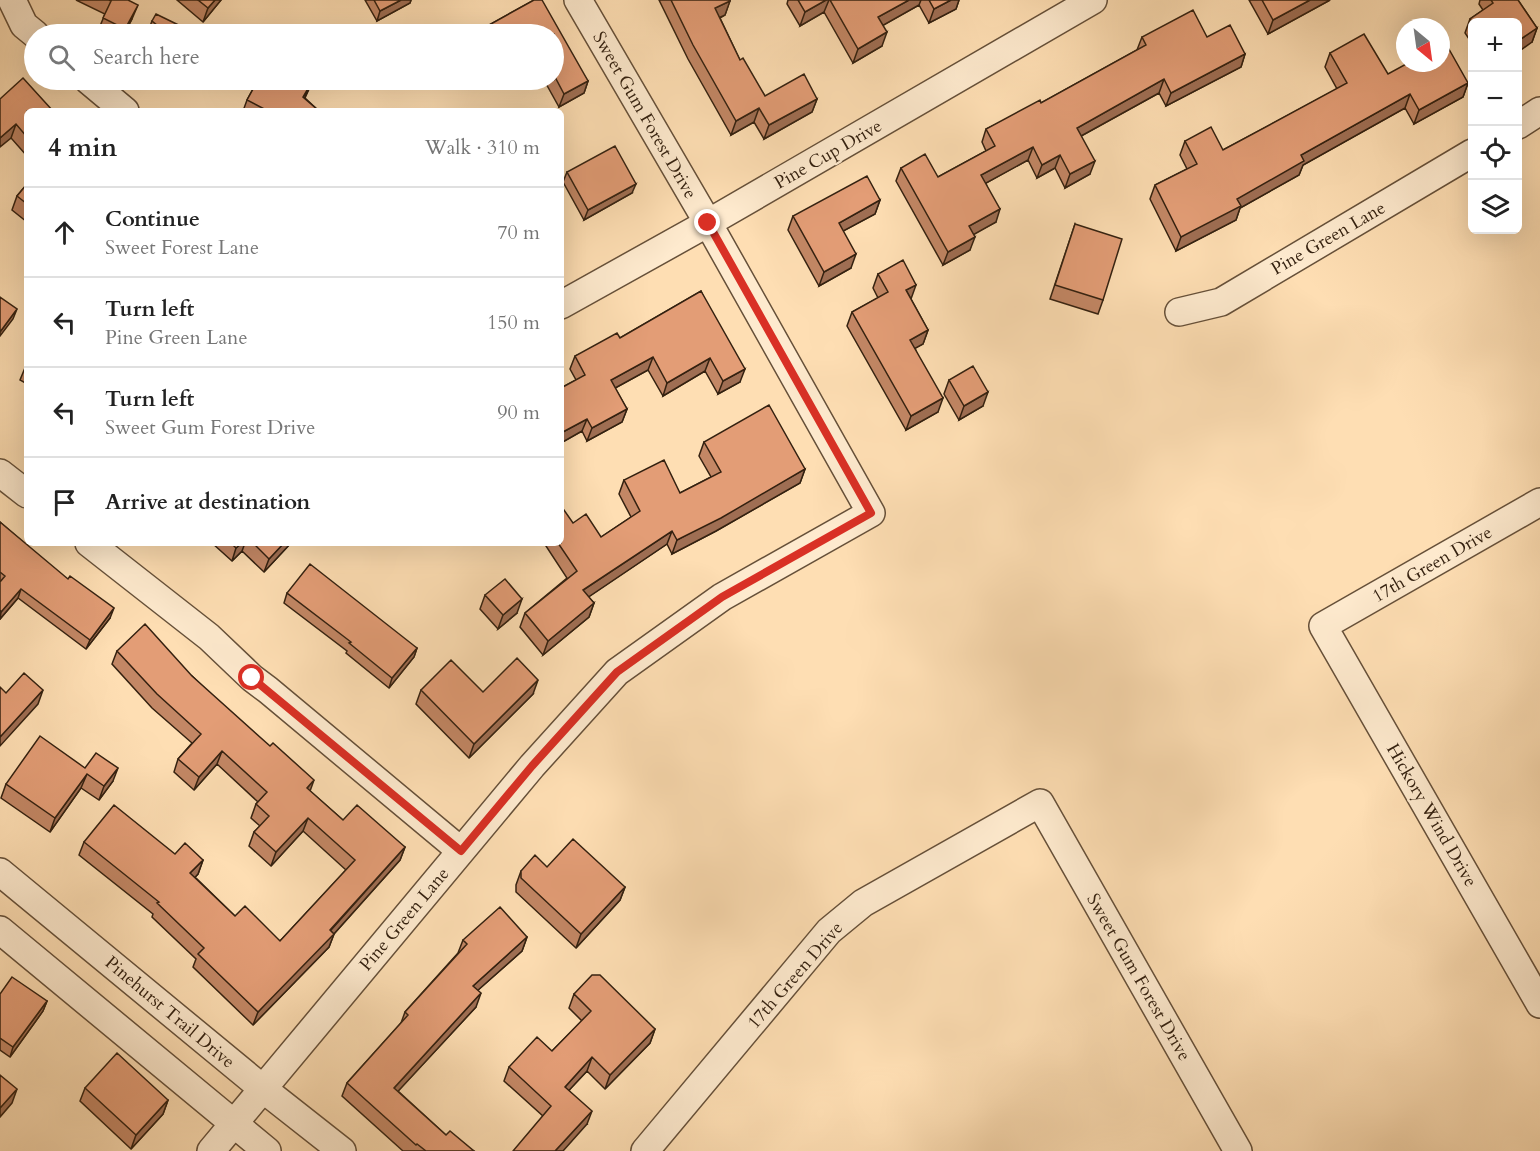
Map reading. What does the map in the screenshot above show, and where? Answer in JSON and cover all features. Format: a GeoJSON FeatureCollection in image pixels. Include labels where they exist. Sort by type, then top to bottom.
{"type":"FeatureCollection","features":[{"type":"Feature","properties":{"kind":"street"},"geometry":{"type":"LineString","coordinates":[[12,0],[24,25]]}},
{"type":"Feature","properties":{"kind":"street","name":"Sweet Gum Forest Drive"},"geometry":{"type":"LineString","coordinates":[[578,0],[708,223],[871,513]]}},
{"type":"Feature","properties":{"kind":"street","name":"Pine Cup Drive"},"geometry":{"type":"LineString","coordinates":[[564,303],[708,223],[1093,0]]}},
{"type":"Feature","properties":{"kind":"street"},"geometry":{"type":"LineString","coordinates":[[100,90],[122,108]]}},
{"type":"Feature","properties":{"kind":"street"},"geometry":{"type":"LineString","coordinates":[[1522,122],[1540,111]]}},
{"type":"Feature","properties":{"kind":"street","name":"Pine Green Lane"},"geometry":{"type":"LineString","coordinates":[[1179,312],[1221,302],[1468,156]]}},
{"type":"Feature","properties":{"kind":"street"},"geometry":{"type":"LineString","coordinates":[[0,473],[24,492]]}},
{"type":"Feature","properties":{"kind":"street","name":"17th Green Drive"},"geometry":{"type":"LineString","coordinates":[[1323,626],[1540,502]]}},
{"type":"Feature","properties":{"kind":"street","name":"Pine Green Lane"},"geometry":{"type":"LineString","coordinates":[[211,1151],[532,766],[617,672],[722,597],[871,513]]}},
{"type":"Feature","properties":{"kind":"street"},"geometry":{"type":"LineString","coordinates":[[93,546],[209,637],[252,678],[461,851]]}},
{"type":"Feature","properties":{"kind":"street","name":"Hickory Wind Drive"},"geometry":{"type":"LineString","coordinates":[[1323,626],[1540,1004]]}},
{"type":"Feature","properties":{"kind":"street","name":"Sweet Gum Forest Drive"},"geometry":{"type":"LineString","coordinates":[[1040,803],[1238,1151]]}},
{"type":"Feature","properties":{"kind":"street","name":"17th Green Drive"},"geometry":{"type":"LineString","coordinates":[[645,1151],[829,931],[863,903],[1040,803]]}},
{"type":"Feature","properties":{"kind":"street","name":"Pinehurst Trail Drive"},"geometry":{"type":"LineString","coordinates":[[2,877],[342,1151]]}},
{"type":"Feature","properties":{"kind":"street"},"geometry":{"type":"LineString","coordinates":[[0,930],[267,1151]]}},
{"type":"Feature","properties":{"kind":"building"},"geometry":{"type":"Polygon","coordinates":[[[109,0],[128,0],[138,5],[128,24],[115,24],[103,18],[111,1],[109,0]]]}},
{"type":"Feature","properties":{"kind":"building"},"geometry":{"type":"Polygon","coordinates":[[[198,0],[215,0],[208,8],[198,0]]]}},
{"type":"Feature","properties":{"kind":"building"},"geometry":{"type":"Polygon","coordinates":[[[374,0],[401,0],[380,11],[374,0]]]}},
{"type":"Feature","properties":{"kind":"building"},"geometry":{"type":"Polygon","coordinates":[[[534,0],[542,0],[556,24],[491,24],[534,0]]]}},
{"type":"Feature","properties":{"kind":"building"},"geometry":{"type":"Polygon","coordinates":[[[671,0],[730,0],[715,8],[740,60],[743,58],[765,96],[804,74],[817,99],[769,125],[759,108],[736,121],[693,45],[671,0]]]}},
{"type":"Feature","properties":{"kind":"building"},"geometry":{"type":"Polygon","coordinates":[[[798,0],[826,0],[805,12],[798,0]]]}},
{"type":"Feature","properties":{"kind":"building"},"geometry":{"type":"Polygon","coordinates":[[[830,0],[909,0],[878,17],[887,32],[858,49],[830,0]]]}},
{"type":"Feature","properties":{"kind":"building"},"geometry":{"type":"Polygon","coordinates":[[[929,0],[951,0],[934,9],[929,0]]]}},
{"type":"Feature","properties":{"kind":"building"},"geometry":{"type":"Polygon","coordinates":[[[1262,0],[1310,0],[1273,20],[1262,0]]]}},
{"type":"Feature","properties":{"kind":"building"},"geometry":{"type":"Polygon","coordinates":[[[1491,0],[1518,0],[1537,28],[1522,38],[1522,18],[1471,18],[1493,3],[1491,0]]]}},
{"type":"Feature","properties":{"kind":"building"},"geometry":{"type":"Polygon","coordinates":[[[1193,10],[1207,37],[1230,25],[1245,54],[1171,93],[1164,79],[1077,128],[1095,161],[1070,174],[1060,155],[1042,165],[1033,147],[981,175],[1000,209],[969,226],[975,237],[948,252],[901,168],[925,154],[938,177],[995,146],[986,129],[1040,100],[1041,103],[1146,45],[1142,37],[1193,10]]]}},
{"type":"Feature","properties":{"kind":"building"},"geometry":{"type":"Polygon","coordinates":[[[156,14],[176,24],[156,24],[152,21],[156,14]]]}},
{"type":"Feature","properties":{"kind":"building"},"geometry":{"type":"Polygon","coordinates":[[[1364,34],[1388,74],[1396,70],[1396,72],[1450,72],[1450,51],[1468,83],[1419,110],[1410,94],[1301,155],[1304,161],[1237,199],[1241,206],[1181,237],[1155,185],[1197,164],[1185,141],[1211,127],[1223,150],[1347,83],[1330,53],[1364,34]]]}},
{"type":"Feature","properties":{"kind":"building"},"geometry":{"type":"Polygon","coordinates":[[[564,39],[588,81],[564,94],[562,90],[564,90],[564,39]]]}},
{"type":"Feature","properties":{"kind":"building"},"geometry":{"type":"Polygon","coordinates":[[[23,78],[24,90],[34,90],[50,108],[24,108],[24,133],[16,124],[0,138],[0,99],[23,78]]]}},
{"type":"Feature","properties":{"kind":"building"},"geometry":{"type":"Polygon","coordinates":[[[252,90],[307,90],[303,97],[316,108],[262,108],[247,100],[252,90]]]}},
{"type":"Feature","properties":{"kind":"building"},"geometry":{"type":"Polygon","coordinates":[[[615,146],[636,184],[588,210],[567,172],[615,146]]]}},
{"type":"Feature","properties":{"kind":"building"},"geometry":{"type":"Polygon","coordinates":[[[867,176],[880,200],[839,223],[856,254],[824,272],[793,216],[867,176]]]}},
{"type":"Feature","properties":{"kind":"building"},"geometry":{"type":"Polygon","coordinates":[[[24,188],[24,202],[17,196],[24,188]]]}},
{"type":"Feature","properties":{"kind":"building"},"geometry":{"type":"Polygon","coordinates":[[[1075,224],[1122,239],[1103,300],[1055,285],[1075,224]]]}},
{"type":"Feature","properties":{"kind":"building"},"geometry":{"type":"Polygon","coordinates":[[[903,260],[916,285],[906,290],[928,330],[910,340],[943,398],[911,416],[852,312],[888,292],[878,274],[903,260]]]}},
{"type":"Feature","properties":{"kind":"building"},"geometry":{"type":"Polygon","coordinates":[[[701,291],[745,369],[723,381],[710,358],[667,383],[653,357],[611,380],[627,409],[592,428],[587,419],[564,431],[564,386],[585,375],[575,356],[617,333],[620,338],[701,291]]]}},
{"type":"Feature","properties":{"kind":"building"},"geometry":{"type":"Polygon","coordinates":[[[0,297],[17,309],[0,332],[0,297]]]}},
{"type":"Feature","properties":{"kind":"building"},"geometry":{"type":"Polygon","coordinates":[[[973,366],[988,392],[964,406],[949,380],[973,366]]]}},
{"type":"Feature","properties":{"kind":"building"},"geometry":{"type":"Polygon","coordinates":[[[769,405],[805,469],[721,518],[677,540],[672,531],[583,590],[594,603],[548,641],[525,613],[577,571],[560,546],[564,546],[564,510],[573,523],[586,514],[601,537],[640,511],[624,480],[664,460],[680,493],[721,472],[704,442],[769,405]]]}},
{"type":"Feature","properties":{"kind":"building"},"geometry":{"type":"Polygon","coordinates":[[[0,522],[24,542],[24,546],[29,546],[68,579],[70,576],[114,608],[90,640],[21,589],[1,612],[0,582],[5,576],[0,572],[0,522]]]}},
{"type":"Feature","properties":{"kind":"building"},"geometry":{"type":"Polygon","coordinates":[[[256,546],[281,546],[269,559],[256,546]]]}},
{"type":"Feature","properties":{"kind":"building"},"geometry":{"type":"Polygon","coordinates":[[[310,564],[417,648],[392,678],[349,643],[351,642],[287,593],[310,564]]]}},
{"type":"Feature","properties":{"kind":"building"},"geometry":{"type":"Polygon","coordinates":[[[505,579],[522,599],[503,615],[485,595],[505,579]]]}},
{"type":"Feature","properties":{"kind":"building"},"geometry":{"type":"Polygon","coordinates":[[[145,624],[192,676],[270,746],[273,743],[314,780],[307,788],[343,820],[357,805],[405,847],[330,930],[334,934],[258,1012],[198,954],[204,948],[157,903],[159,902],[84,842],[114,805],[175,854],[185,843],[203,860],[190,873],[235,916],[245,906],[280,941],[355,860],[308,818],[276,852],[254,832],[269,816],[256,804],[267,792],[222,751],[199,777],[178,759],[201,734],[157,694],[117,651],[145,624]]]}},
{"type":"Feature","properties":{"kind":"building"},"geometry":{"type":"Polygon","coordinates":[[[517,658],[538,680],[474,744],[421,690],[451,660],[483,692],[517,658]]]}},
{"type":"Feature","properties":{"kind":"building"},"geometry":{"type":"Polygon","coordinates":[[[24,673],[43,690],[0,737],[0,687],[6,693],[24,673]]]}},
{"type":"Feature","properties":{"kind":"building"},"geometry":{"type":"Polygon","coordinates":[[[40,736],[85,768],[96,753],[118,768],[104,786],[87,774],[55,818],[6,784],[40,736]]]}},
{"type":"Feature","properties":{"kind":"building"},"geometry":{"type":"Polygon","coordinates":[[[573,839],[625,887],[581,934],[521,878],[521,871],[535,855],[547,867],[573,839]]]}},
{"type":"Feature","properties":{"kind":"building"},"geometry":{"type":"Polygon","coordinates":[[[500,907],[527,937],[473,986],[481,993],[394,1088],[446,1135],[450,1131],[474,1151],[426,1151],[416,1145],[347,1083],[408,1015],[405,1012],[467,944],[463,940],[500,907]]]}},
{"type":"Feature","properties":{"kind":"building"},"geometry":{"type":"Polygon","coordinates":[[[592,975],[600,975],[655,1029],[610,1075],[592,1057],[565,1087],[592,1111],[555,1151],[513,1151],[551,1106],[509,1067],[537,1037],[552,1051],[591,1011],[574,994],[592,975]]]}},
{"type":"Feature","properties":{"kind":"building"},"geometry":{"type":"Polygon","coordinates":[[[12,977],[47,1001],[13,1047],[0,1038],[0,994],[12,977]]]}},
{"type":"Feature","properties":{"kind":"building"},"geometry":{"type":"Polygon","coordinates":[[[117,1053],[168,1100],[136,1135],[85,1088],[117,1053]]]}},
{"type":"Feature","properties":{"kind":"building"},"geometry":{"type":"Polygon","coordinates":[[[0,1075],[17,1089],[0,1108],[0,1075]]]}},
{"type":"Feature","properties":{"kind":"route"},"geometry":{"type":"LineString","coordinates":[[252,678],[461,851],[532,766],[617,672],[722,597],[871,513],[708,223]]}}]}
